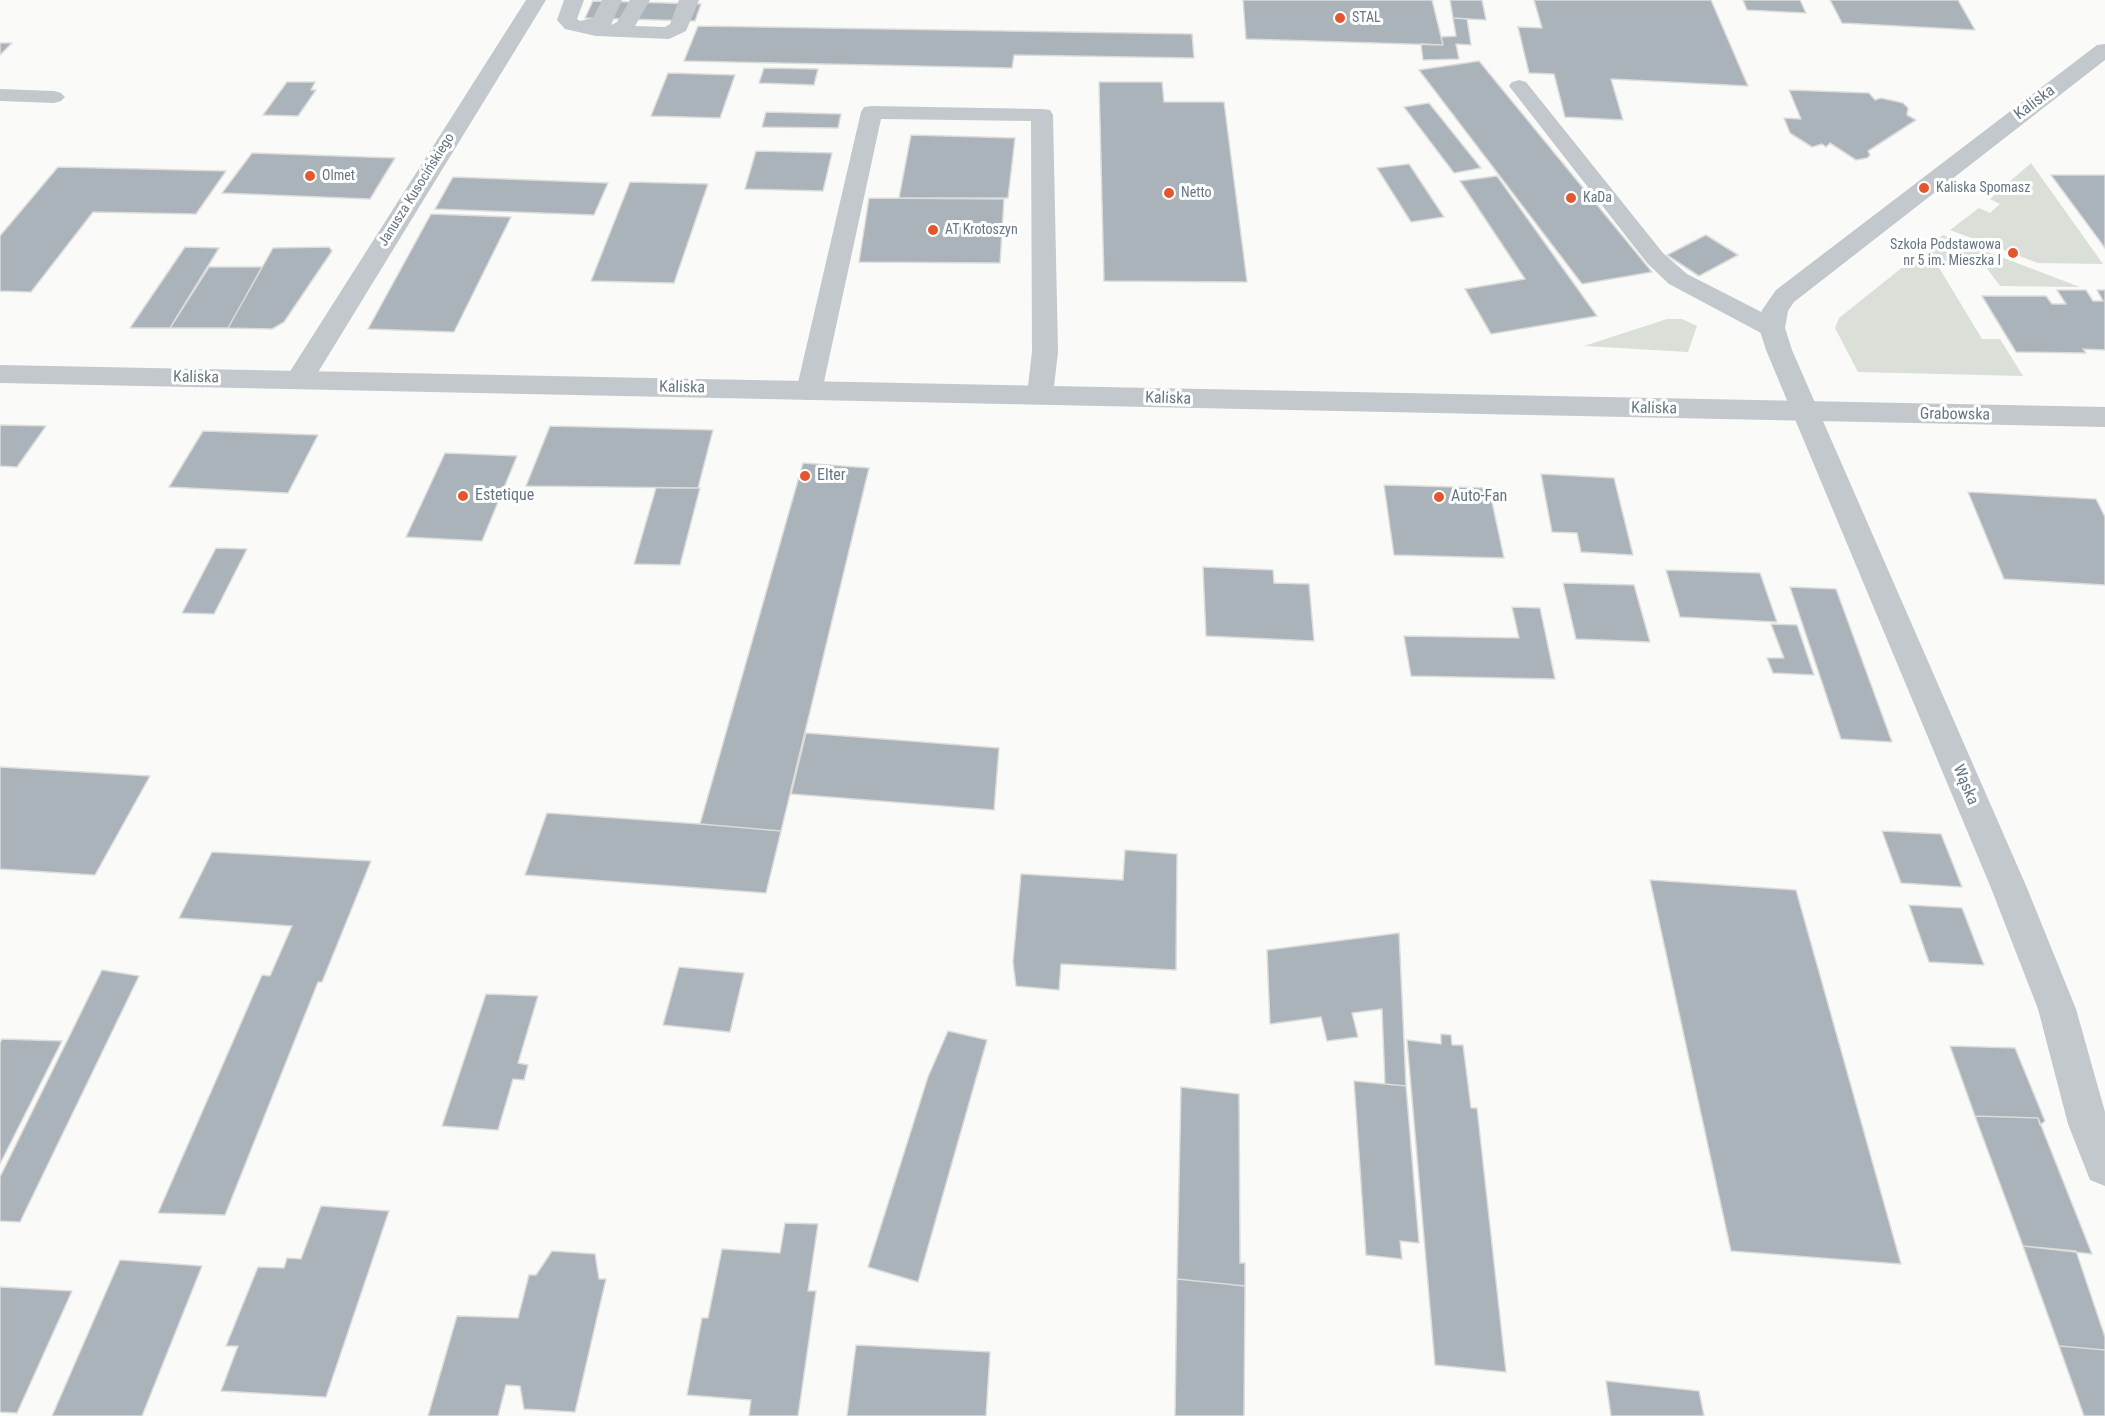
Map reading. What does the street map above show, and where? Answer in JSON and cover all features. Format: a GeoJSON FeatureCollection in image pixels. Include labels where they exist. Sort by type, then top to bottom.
{"type":"FeatureCollection","features":[{"type":"Feature","properties":{"kind":"street","name":"Janusza Kusocińskiego"},"geometry":{"type":"LineString","coordinates":[[299,380],[536,0]]}},
{"type":"Feature","properties":{"kind":"street","name":"Kaliska"},"geometry":{"type":"LineString","coordinates":[[1772,328],[1775,310],[1785,296],[2105,50]]}},
{"type":"Feature","properties":{"kind":"street"},"geometry":{"type":"LineString","coordinates":[[1772,328],[1806,412]]}},
{"type":"Feature","properties":{"kind":"street","name":"Kaliska"},"geometry":{"type":"LineString","coordinates":[[0,374],[1806,412]]}},
{"type":"Feature","properties":{"kind":"street","name":"Grabowska"},"geometry":{"type":"LineString","coordinates":[[1806,412],[2105,417]]}},
{"type":"Feature","properties":{"kind":"street","name":"Wąska"},"geometry":{"type":"LineString","coordinates":[[1806,412],[2009,888],[2057,1009],[2088,1124],[2105,1166]]}},
{"type":"Feature","properties":{"kind":"lane"},"geometry":{"type":"LineString","coordinates":[[574,0],[567,20],[579,27],[669,33],[678,27],[689,0]]}},
{"type":"Feature","properties":{"kind":"lane"},"geometry":{"type":"LineString","coordinates":[[579,27],[601,22],[612,0]]}},
{"type":"Feature","properties":{"kind":"lane"},"geometry":{"type":"LineString","coordinates":[[612,31],[625,26],[640,0]]}},
{"type":"Feature","properties":{"kind":"lane"},"geometry":{"type":"LineString","coordinates":[[637,32],[654,25],[661,14]]}},
{"type":"Feature","properties":{"kind":"lane"},"geometry":{"type":"LineString","coordinates":[[1519,86],[1655,258],[1678,279],[1772,328]]}},
{"type":"Feature","properties":{"kind":"lane"},"geometry":{"type":"LineString","coordinates":[[0,95],[54,97]]}},
{"type":"Feature","properties":{"kind":"lane"},"geometry":{"type":"LineString","coordinates":[[809,391],[872,112],[1042,115],[1046,352],[1040,395]]}},
{"type":"Feature","properties":{"kind":"shaded area"},"geometry":{"type":"Polygon","coordinates":[[[2031,163],[2103,264],[2038,263],[1950,230],[1979,208],[1990,213],[2000,204],[1990,199],[2031,163]]]}},
{"type":"Feature","properties":{"kind":"shaded area"},"geometry":{"type":"Polygon","coordinates":[[[1943,235],[2080,287],[2000,286],[1986,267],[1938,266],[1982,339],[2000,339],[2023,376],[1858,372],[1835,328],[1839,318],[1943,235]]]}},
{"type":"Feature","properties":{"kind":"shaded area"},"geometry":{"type":"Polygon","coordinates":[[[1667,319],[1682,319],[1697,326],[1688,352],[1584,346],[1667,319]]]}},
{"type":"Feature","properties":{"kind":"building","name":"STAL"},"geometry":{"type":"Polygon","coordinates":[[[1243,0],[1432,0],[1443,45],[1246,39],[1243,0]]]}},
{"type":"Feature","properties":{"kind":"building"},"geometry":{"type":"Polygon","coordinates":[[[1450,0],[1482,0],[1486,20],[1453,18],[1450,0]]]}},
{"type":"Feature","properties":{"kind":"building"},"geometry":{"type":"Polygon","coordinates":[[[1534,0],[1711,0],[1748,86],[1611,79],[1623,120],[1565,117],[1554,74],[1529,73],[1518,27],[1542,28],[1534,0]]]}},
{"type":"Feature","properties":{"kind":"building"},"geometry":{"type":"Polygon","coordinates":[[[1743,0],[1800,0],[1806,13],[1747,10],[1743,0]]]}},
{"type":"Feature","properties":{"kind":"building"},"geometry":{"type":"Polygon","coordinates":[[[1830,0],[1958,0],[1975,30],[1842,23],[1830,0]]]}},
{"type":"Feature","properties":{"kind":"building"},"geometry":{"type":"Polygon","coordinates":[[[593,1],[701,4],[695,21],[585,18],[593,1]]]}},
{"type":"Feature","properties":{"kind":"building"},"geometry":{"type":"Polygon","coordinates":[[[1453,18],[1467,19],[1471,45],[1456,44],[1459,59],[1423,60],[1421,44],[1443,45],[1441,37],[1456,36],[1453,18]]]}},
{"type":"Feature","properties":{"kind":"building"},"geometry":{"type":"Polygon","coordinates":[[[698,26],[1192,34],[1194,58],[1014,55],[1012,68],[684,61],[698,26]]]}},
{"type":"Feature","properties":{"kind":"building"},"geometry":{"type":"Polygon","coordinates":[[[0,43],[12,43],[0,55],[0,43]]]}},
{"type":"Feature","properties":{"kind":"building"},"geometry":{"type":"Polygon","coordinates":[[[1479,61],[1652,272],[1582,284],[1419,70],[1479,61]]]}},
{"type":"Feature","properties":{"kind":"building"},"geometry":{"type":"Polygon","coordinates":[[[764,68],[818,69],[814,85],[759,83],[764,68]]]}},
{"type":"Feature","properties":{"kind":"building"},"geometry":{"type":"Polygon","coordinates":[[[668,73],[735,75],[720,118],[651,116],[668,73]]]}},
{"type":"Feature","properties":{"kind":"building"},"geometry":{"type":"Polygon","coordinates":[[[287,82],[315,82],[311,90],[316,90],[298,116],[263,115],[287,82]]]}},
{"type":"Feature","properties":{"kind":"building"},"geometry":{"type":"Polygon","coordinates":[[[1099,82],[1162,82],[1164,102],[1224,102],[1247,282],[1104,281],[1099,82]]]}},
{"type":"Feature","properties":{"kind":"building"},"geometry":{"type":"Polygon","coordinates":[[[1789,90],[1869,93],[1875,100],[1881,98],[1903,103],[1908,108],[1907,115],[1916,120],[1868,151],[1870,155],[1867,158],[1856,160],[1830,143],[1826,147],[1822,144],[1812,147],[1790,133],[1784,118],[1801,119],[1789,90]]]}},
{"type":"Feature","properties":{"kind":"building"},"geometry":{"type":"Polygon","coordinates":[[[1429,103],[1481,168],[1454,173],[1404,107],[1429,103]]]}},
{"type":"Feature","properties":{"kind":"building"},"geometry":{"type":"Polygon","coordinates":[[[766,112],[841,114],[838,128],[762,127],[766,112]]]}},
{"type":"Feature","properties":{"kind":"building"},"geometry":{"type":"Polygon","coordinates":[[[911,135],[1015,138],[1008,198],[899,198],[911,135]]]}},
{"type":"Feature","properties":{"kind":"building"},"geometry":{"type":"Polygon","coordinates":[[[756,151],[832,153],[823,191],[745,189],[756,151]]]}},
{"type":"Feature","properties":{"kind":"building","name":"Olmet"},"geometry":{"type":"Polygon","coordinates":[[[252,153],[395,158],[370,199],[222,193],[252,153]]]}},
{"type":"Feature","properties":{"kind":"building"},"geometry":{"type":"Polygon","coordinates":[[[1409,164],[1444,217],[1411,222],[1377,168],[1409,164]]]}},
{"type":"Feature","properties":{"kind":"building"},"geometry":{"type":"Polygon","coordinates":[[[58,167],[226,171],[196,214],[93,212],[31,292],[0,291],[0,236],[58,167]]]}},
{"type":"Feature","properties":{"kind":"building"},"geometry":{"type":"Polygon","coordinates":[[[2051,175],[2105,175],[2105,248],[2051,175]]]}},
{"type":"Feature","properties":{"kind":"building"},"geometry":{"type":"Polygon","coordinates":[[[1497,176],[1597,316],[1491,334],[1465,289],[1525,279],[1460,181],[1497,176]]]}},
{"type":"Feature","properties":{"kind":"building"},"geometry":{"type":"Polygon","coordinates":[[[453,177],[608,183],[594,215],[435,209],[453,177]]]}},
{"type":"Feature","properties":{"kind":"building"},"geometry":{"type":"Polygon","coordinates":[[[630,182],[708,184],[674,283],[591,281],[630,182]]]}},
{"type":"Feature","properties":{"kind":"building","name":"AT Krotoszyn"},"geometry":{"type":"Polygon","coordinates":[[[869,198],[1004,199],[1000,263],[859,262],[869,198]]]}},
{"type":"Feature","properties":{"kind":"building"},"geometry":{"type":"Polygon","coordinates":[[[431,214],[511,217],[454,332],[368,329],[431,214]]]}},
{"type":"Feature","properties":{"kind":"building"},"geometry":{"type":"Polygon","coordinates":[[[1706,235],[1738,255],[1699,276],[1667,255],[1706,235]]]}},
{"type":"Feature","properties":{"kind":"building"},"geometry":{"type":"Polygon","coordinates":[[[185,247],[219,248],[170,328],[130,328],[185,247]]]}},
{"type":"Feature","properties":{"kind":"building"},"geometry":{"type":"Polygon","coordinates":[[[329,247],[332,251],[284,322],[272,329],[228,328],[273,248],[329,247]]]}},
{"type":"Feature","properties":{"kind":"building"},"geometry":{"type":"Polygon","coordinates":[[[209,267],[262,267],[228,328],[170,328],[209,267]]]}},
{"type":"Feature","properties":{"kind":"building"},"geometry":{"type":"Polygon","coordinates":[[[2057,290],[2086,290],[2093,301],[2103,301],[2097,290],[2105,290],[2105,350],[2083,349],[2086,353],[2016,352],[1982,296],[2046,296],[2052,304],[2066,304],[2057,290]]]}},
{"type":"Feature","properties":{"kind":"building"},"geometry":{"type":"Polygon","coordinates":[[[0,425],[46,426],[17,467],[0,466],[0,425]]]}},
{"type":"Feature","properties":{"kind":"building"},"geometry":{"type":"Polygon","coordinates":[[[550,426],[713,430],[698,488],[526,486],[550,426]]]}},
{"type":"Feature","properties":{"kind":"building"},"geometry":{"type":"Polygon","coordinates":[[[203,431],[318,435],[288,493],[169,487],[203,431]]]}},
{"type":"Feature","properties":{"kind":"building","name":"Estetique"},"geometry":{"type":"Polygon","coordinates":[[[445,453],[517,456],[482,541],[406,537],[445,453]]]}},
{"type":"Feature","properties":{"kind":"building"},"geometry":{"type":"Polygon","coordinates":[[[803,463],[869,468],[781,831],[700,824],[803,463]]]}},
{"type":"Feature","properties":{"kind":"building"},"geometry":{"type":"Polygon","coordinates":[[[1541,474],[1614,478],[1633,555],[1581,552],[1577,533],[1552,532],[1541,474]]]}},
{"type":"Feature","properties":{"kind":"building"},"geometry":{"type":"Polygon","coordinates":[[[1384,485],[1489,488],[1504,558],[1394,555],[1384,485]]]}},
{"type":"Feature","properties":{"kind":"building"},"geometry":{"type":"Polygon","coordinates":[[[656,488],[700,488],[680,565],[634,564],[656,488]]]}},
{"type":"Feature","properties":{"kind":"building"},"geometry":{"type":"Polygon","coordinates":[[[1968,492],[2096,499],[2105,517],[2105,585],[2004,579],[1968,492]]]}},
{"type":"Feature","properties":{"kind":"building"},"geometry":{"type":"Polygon","coordinates":[[[216,548],[247,549],[214,614],[182,613],[216,548]]]}},
{"type":"Feature","properties":{"kind":"building"},"geometry":{"type":"Polygon","coordinates":[[[1203,567],[1273,570],[1274,583],[1309,584],[1314,641],[1206,636],[1203,567]]]}},
{"type":"Feature","properties":{"kind":"building"},"geometry":{"type":"Polygon","coordinates":[[[1666,570],[1760,573],[1777,622],[1680,617],[1666,570]]]}},
{"type":"Feature","properties":{"kind":"building"},"geometry":{"type":"Polygon","coordinates":[[[1563,583],[1634,585],[1650,642],[1576,639],[1563,583]]]}},
{"type":"Feature","properties":{"kind":"building"},"geometry":{"type":"Polygon","coordinates":[[[1790,587],[1836,589],[1892,742],[1841,739],[1790,587]]]}},
{"type":"Feature","properties":{"kind":"building"},"geometry":{"type":"Polygon","coordinates":[[[1512,607],[1540,608],[1555,679],[1411,676],[1404,636],[1519,638],[1512,607]]]}},
{"type":"Feature","properties":{"kind":"building"},"geometry":{"type":"Polygon","coordinates":[[[1771,624],[1797,625],[1814,675],[1773,673],[1767,658],[1784,658],[1771,624]]]}},
{"type":"Feature","properties":{"kind":"building"},"geometry":{"type":"Polygon","coordinates":[[[806,733],[999,748],[994,810],[791,794],[806,733]]]}},
{"type":"Feature","properties":{"kind":"building"},"geometry":{"type":"Polygon","coordinates":[[[0,767],[150,776],[95,875],[0,869],[0,767]]]}},
{"type":"Feature","properties":{"kind":"building"},"geometry":{"type":"Polygon","coordinates":[[[547,813],[781,831],[766,893],[525,875],[547,813]]]}},
{"type":"Feature","properties":{"kind":"building"},"geometry":{"type":"Polygon","coordinates":[[[1882,831],[1941,834],[1962,887],[1901,883],[1882,831]]]}},
{"type":"Feature","properties":{"kind":"building"},"geometry":{"type":"Polygon","coordinates":[[[1125,850],[1177,854],[1176,970],[1061,964],[1059,990],[1016,986],[1013,962],[1021,874],[1123,880],[1125,850]]]}},
{"type":"Feature","properties":{"kind":"building"},"geometry":{"type":"Polygon","coordinates":[[[212,852],[371,861],[322,982],[318,982],[225,1215],[158,1213],[262,975],[270,976],[292,926],[179,918],[212,852]]]}},
{"type":"Feature","properties":{"kind":"building"},"geometry":{"type":"Polygon","coordinates":[[[1650,880],[1796,890],[1901,1264],[1731,1251],[1650,880]]]}},
{"type":"Feature","properties":{"kind":"building"},"geometry":{"type":"Polygon","coordinates":[[[1909,905],[1962,908],[1984,965],[1929,962],[1909,905]]]}},
{"type":"Feature","properties":{"kind":"building"},"geometry":{"type":"Polygon","coordinates":[[[1399,933],[1406,1086],[1385,1084],[1382,1009],[1352,1013],[1358,1037],[1327,1041],[1321,1017],[1270,1024],[1267,950],[1399,933]]]}},
{"type":"Feature","properties":{"kind":"building"},"geometry":{"type":"Polygon","coordinates":[[[679,967],[744,973],[730,1032],[663,1025],[679,967]]]}},
{"type":"Feature","properties":{"kind":"building"},"geometry":{"type":"Polygon","coordinates":[[[102,970],[139,976],[20,1222],[0,1221],[0,1177],[102,970]]]}},
{"type":"Feature","properties":{"kind":"building"},"geometry":{"type":"Polygon","coordinates":[[[486,994],[538,996],[518,1063],[528,1065],[524,1080],[513,1079],[498,1130],[442,1126],[486,994]]]}},
{"type":"Feature","properties":{"kind":"building"},"geometry":{"type":"Polygon","coordinates":[[[948,1031],[987,1040],[918,1282],[868,1267],[928,1077],[948,1031]]]}},
{"type":"Feature","properties":{"kind":"building"},"geometry":{"type":"Polygon","coordinates":[[[1441,1034],[1451,1035],[1452,1045],[1463,1045],[1471,1108],[1477,1108],[1506,1372],[1435,1365],[1407,1040],[1441,1044],[1441,1034]]]}},
{"type":"Feature","properties":{"kind":"building"},"geometry":{"type":"Polygon","coordinates":[[[2,1039],[62,1041],[0,1164],[0,1043],[2,1039]]]}},
{"type":"Feature","properties":{"kind":"building"},"geometry":{"type":"Polygon","coordinates":[[[1950,1046],[2015,1048],[2045,1121],[2040,1125],[2038,1118],[1975,1116],[1950,1046]]]}},
{"type":"Feature","properties":{"kind":"building"},"geometry":{"type":"Polygon","coordinates":[[[1354,1081],[1406,1086],[1419,1243],[1400,1241],[1402,1259],[1366,1255],[1354,1081]]]}},
{"type":"Feature","properties":{"kind":"building"},"geometry":{"type":"Polygon","coordinates":[[[1181,1087],[1239,1094],[1240,1263],[1245,1263],[1245,1286],[1177,1279],[1181,1087]]]}},
{"type":"Feature","properties":{"kind":"building"},"geometry":{"type":"Polygon","coordinates":[[[1975,1116],[2038,1118],[2092,1254],[2023,1246],[1975,1116]]]}},
{"type":"Feature","properties":{"kind":"building"},"geometry":{"type":"Polygon","coordinates":[[[321,1206],[389,1211],[326,1397],[221,1391],[238,1346],[226,1346],[258,1267],[284,1268],[287,1258],[301,1259],[321,1206]]]}},
{"type":"Feature","properties":{"kind":"building"},"geometry":{"type":"Polygon","coordinates":[[[785,1223],[818,1224],[808,1291],[816,1291],[798,1416],[749,1416],[751,1400],[687,1395],[702,1318],[708,1318],[722,1249],[780,1253],[785,1223]]]}},
{"type":"Feature","properties":{"kind":"building"},"geometry":{"type":"Polygon","coordinates":[[[2023,1246],[2076,1251],[2105,1337],[2105,1350],[2059,1346],[2023,1246]]]}},
{"type":"Feature","properties":{"kind":"building"},"geometry":{"type":"Polygon","coordinates":[[[552,1251],[595,1254],[599,1279],[606,1279],[575,1412],[524,1409],[520,1386],[506,1385],[498,1416],[428,1416],[457,1316],[518,1318],[529,1275],[536,1275],[552,1251]]]}},
{"type":"Feature","properties":{"kind":"building"},"geometry":{"type":"Polygon","coordinates":[[[120,1260],[202,1266],[142,1416],[52,1416],[120,1260]]]}},
{"type":"Feature","properties":{"kind":"building"},"geometry":{"type":"Polygon","coordinates":[[[1177,1279],[1245,1286],[1244,1416],[1175,1416],[1177,1279]]]}},
{"type":"Feature","properties":{"kind":"building"},"geometry":{"type":"Polygon","coordinates":[[[0,1287],[72,1291],[17,1413],[0,1412],[0,1287]]]}},
{"type":"Feature","properties":{"kind":"building"},"geometry":{"type":"Polygon","coordinates":[[[856,1345],[990,1352],[986,1416],[847,1416],[856,1345]]]}},
{"type":"Feature","properties":{"kind":"building"},"geometry":{"type":"Polygon","coordinates":[[[2059,1346],[2105,1350],[2105,1416],[2084,1416],[2059,1346]]]}},
{"type":"Feature","properties":{"kind":"building"},"geometry":{"type":"Polygon","coordinates":[[[1606,1381],[1699,1391],[1704,1416],[1611,1416],[1606,1381]]]}},
{"type":"Feature","properties":{"kind":"place","name":"STAL"},"geometry":{"type":"Point","coordinates":[1340,18]}},
{"type":"Feature","properties":{"kind":"place","name":"Olmet"},"geometry":{"type":"Point","coordinates":[310,176]}},
{"type":"Feature","properties":{"kind":"place","name":"Kaliska Spomasz"},"geometry":{"type":"Point","coordinates":[1924,188]}},
{"type":"Feature","properties":{"kind":"place","name":"Netto"},"geometry":{"type":"Point","coordinates":[1169,193]}},
{"type":"Feature","properties":{"kind":"place","name":"KaDa"},"geometry":{"type":"Point","coordinates":[1571,198]}},
{"type":"Feature","properties":{"kind":"place","name":"AT Krotoszyn"},"geometry":{"type":"Point","coordinates":[933,230]}},
{"type":"Feature","properties":{"kind":"place","name":"Szkoła Podstawowa nr 5 im. Mieszka I"},"geometry":{"type":"Point","coordinates":[2013,253]}},
{"type":"Feature","properties":{"kind":"place","name":"Elter"},"geometry":{"type":"Point","coordinates":[805,476]}},
{"type":"Feature","properties":{"kind":"place","name":"Estetique"},"geometry":{"type":"Point","coordinates":[463,496]}},
{"type":"Feature","properties":{"kind":"place","name":"Auto-Fan"},"geometry":{"type":"Point","coordinates":[1439,497]}}]}
